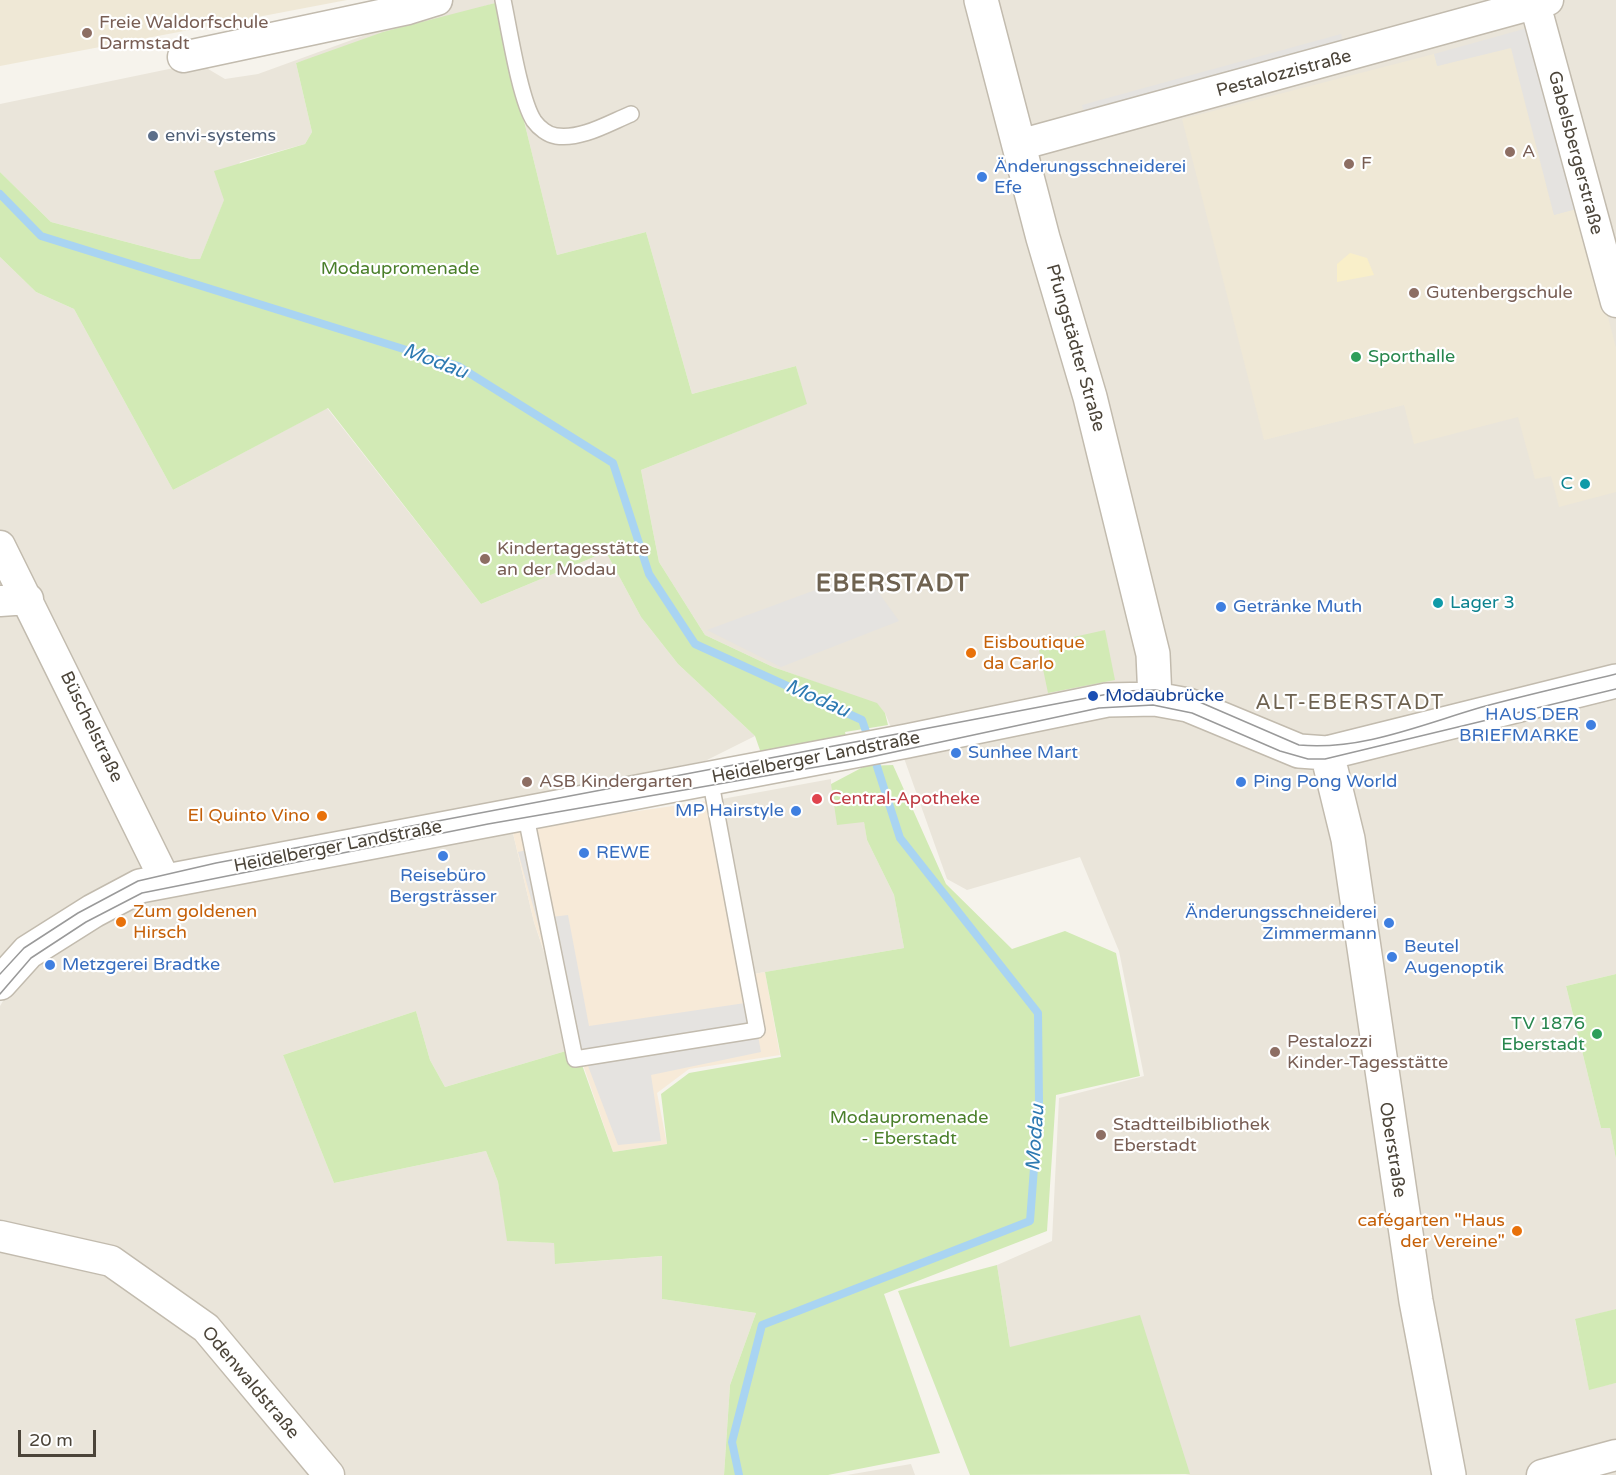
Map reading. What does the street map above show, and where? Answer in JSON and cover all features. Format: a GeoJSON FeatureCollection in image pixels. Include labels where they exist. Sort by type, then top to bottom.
{"type":"FeatureCollection","features":[{"type":"Feature","properties":{"kind":"street"},"geometry":{"type":"LineString","coordinates":[[183,57],[408,9],[437,0]]}},
{"type":"Feature","properties":{"kind":"street","name":"Pfungstädter Straße"},"geometry":{"type":"LineString","coordinates":[[981,0],[1043,238],[1090,397],[1153,654],[1155,699]]}},
{"type":"Feature","properties":{"kind":"street","name":"Pestalozzistraße"},"geometry":{"type":"LineString","coordinates":[[1019,145],[1542,2]]}},
{"type":"Feature","properties":{"kind":"street","name":"Gabelsbergerstraße"},"geometry":{"type":"LineString","coordinates":[[1542,2],[1616,302]]}},
{"type":"Feature","properties":{"kind":"street","name":"Büschelstraße"},"geometry":{"type":"LineString","coordinates":[[0,546],[14,600],[165,880]]}},
{"type":"Feature","properties":{"kind":"street","name":"Heidelberger Landstraße"},"geometry":{"type":"LineString","coordinates":[[0,983],[28,952],[93,910],[140,886],[897,743],[1107,700],[1155,699],[1188,705],[1299,751],[1327,753],[1616,681]]}},
{"type":"Feature","properties":{"kind":"street","name":"Oberstraße"},"geometry":{"type":"LineString","coordinates":[[1327,753],[1348,839],[1416,1301],[1449,1475]]}},
{"type":"Feature","properties":{"kind":"street","name":"Odenwaldstraße"},"geometry":{"type":"LineString","coordinates":[[0,1236],[111,1261],[206,1328],[328,1475]]}},
{"type":"Feature","properties":{"kind":"street"},"geometry":{"type":"LineString","coordinates":[[1542,1475],[1616,1455]]}},
{"type":"Feature","properties":{"kind":"lane"},"geometry":{"type":"LineString","coordinates":[[503,0],[524,94],[534,121],[542,130],[563,136],[590,131],[631,114]]}},
{"type":"Feature","properties":{"kind":"lane"},"geometry":{"type":"LineString","coordinates":[[525,812],[574,1059],[757,1030],[710,778]]}},
{"type":"Feature","properties":{"kind":"shaded area","name":"Freie Waldorfschule Darmstadt"},"geometry":{"type":"Polygon","coordinates":[[[0,0],[347,0],[0,66],[0,0]]]}},
{"type":"Feature","properties":{"kind":"shaded area"},"geometry":{"type":"Polygon","coordinates":[[[377,0],[1616,0],[1616,974],[1566,986],[1601,1128],[1610,1128],[1616,1159],[1616,1309],[1575,1320],[1589,1389],[1616,1383],[1616,1475],[1185,1475],[1190,1474],[1010,1347],[997,1265],[1052,1241],[1059,1098],[1144,1076],[1119,951],[1080,857],[967,890],[947,879],[905,761],[885,713],[877,704],[773,667],[705,635],[659,562],[641,470],[806,404],[796,366],[692,394],[646,232],[557,255],[495,3],[296,63],[312,132],[305,144],[240,162],[200,259],[191,259],[51,222],[0,172],[0,104],[198,63],[225,79],[258,74],[382,29],[377,0]]]}},
{"type":"Feature","properties":{"kind":"shaded area"},"geometry":{"type":"Polygon","coordinates":[[[1531,27],[1580,208],[1554,215],[1511,48],[1437,66],[1434,54],[1531,27]]]}},
{"type":"Feature","properties":{"kind":"shaded area"},"geometry":{"type":"Polygon","coordinates":[[[1341,34],[1345,52],[1087,123],[1082,105],[1341,34]]]}},
{"type":"Feature","properties":{"kind":"shaded area","name":"Gutenbergschule"},"geometry":{"type":"Polygon","coordinates":[[[1511,47],[1554,215],[1580,208],[1616,348],[1616,492],[1559,507],[1551,476],[1535,479],[1518,417],[1414,444],[1404,405],[1264,440],[1182,119],[1434,54],[1438,66],[1511,47]]]}},
{"type":"Feature","properties":{"kind":"shaded area"},"geometry":{"type":"Polygon","coordinates":[[[0,257],[36,292],[74,309],[173,490],[327,408],[481,604],[606,552],[641,617],[678,664],[755,736],[705,761],[136,871],[0,961],[0,257]]]}},
{"type":"Feature","properties":{"kind":"shaded area"},"geometry":{"type":"Polygon","coordinates":[[[864,572],[899,621],[781,667],[707,630],[864,572]]]}},
{"type":"Feature","properties":{"kind":"shaded area"},"geometry":{"type":"Polygon","coordinates":[[[831,779],[831,784],[864,821],[867,840],[894,895],[904,948],[754,974],[722,799],[831,779]]]}},
{"type":"Feature","properties":{"kind":"shaded area"},"geometry":{"type":"Polygon","coordinates":[[[722,799],[754,974],[765,972],[780,1055],[689,1069],[657,1093],[667,1144],[613,1152],[534,922],[512,829],[722,799]]]}},
{"type":"Feature","properties":{"kind":"shaded area"},"geometry":{"type":"Polygon","coordinates":[[[512,829],[534,922],[576,1048],[445,1087],[430,1060],[416,1011],[283,1055],[334,1183],[486,1151],[498,1182],[508,1241],[554,1243],[556,1264],[663,1256],[662,1299],[756,1313],[730,1385],[724,1475],[0,1475],[0,1006],[19,974],[135,900],[512,829]]]}},
{"type":"Feature","properties":{"kind":"shaded area"},"geometry":{"type":"Polygon","coordinates":[[[536,848],[551,917],[568,915],[589,1026],[752,1002],[761,1052],[651,1075],[661,1141],[618,1145],[549,963],[518,852],[536,848]]]}},
{"type":"Feature","properties":{"kind":"shaded area"},"geometry":{"type":"Polygon","coordinates":[[[911,1464],[915,1475],[847,1475],[911,1464]]]}},
{"type":"Feature","properties":{"kind":"green space","name":"Modaupromenade"},"geometry":{"type":"Polygon","coordinates":[[[495,3],[557,255],[646,232],[692,394],[796,366],[807,404],[641,470],[659,562],[705,635],[773,667],[877,703],[885,713],[888,725],[845,732],[847,741],[762,756],[755,736],[678,664],[641,617],[606,552],[481,604],[328,408],[173,490],[74,309],[36,292],[0,257],[0,172],[51,222],[191,259],[200,259],[224,200],[214,171],[305,144],[312,132],[296,63],[383,32],[495,3]]]}},
{"type":"Feature","properties":{"kind":"green space"},"geometry":{"type":"Polygon","coordinates":[[[1105,630],[1115,680],[1048,693],[1038,645],[1105,630]]]}},
{"type":"Feature","properties":{"kind":"green space","name":"Modaupromenade - Eberstadt"},"geometry":{"type":"Polygon","coordinates":[[[893,765],[946,884],[1012,949],[1065,931],[1116,953],[1140,1076],[1056,1095],[1047,1231],[884,1294],[940,1453],[828,1475],[724,1475],[730,1385],[756,1313],[662,1299],[662,1256],[555,1264],[554,1243],[507,1241],[498,1182],[486,1151],[334,1183],[283,1055],[416,1011],[430,1060],[445,1087],[576,1048],[613,1152],[667,1144],[661,1094],[689,1073],[781,1057],[765,972],[904,948],[894,895],[867,840],[864,822],[837,825],[831,784],[865,766],[893,765]]]}},
{"type":"Feature","properties":{"kind":"green space","name":"TV 1876 Eberstadt"},"geometry":{"type":"Polygon","coordinates":[[[1616,974],[1616,1159],[1610,1128],[1601,1128],[1566,986],[1616,974]]]}},
{"type":"Feature","properties":{"kind":"green space"},"geometry":{"type":"Polygon","coordinates":[[[997,1265],[1010,1347],[1140,1315],[1190,1474],[970,1475],[898,1291],[997,1265]]]}},
{"type":"Feature","properties":{"kind":"green space"},"geometry":{"type":"Polygon","coordinates":[[[1616,1309],[1616,1383],[1589,1390],[1575,1319],[1616,1309]]]}},
{"type":"Feature","properties":{"kind":"sand"},"geometry":{"type":"Polygon","coordinates":[[[1350,253],[1367,258],[1374,275],[1337,282],[1337,264],[1350,253]]]}},
{"type":"Feature","properties":{"kind":"waterway","name":"Modau"},"geometry":{"type":"LineString","coordinates":[[0,194],[41,236],[458,366],[613,463],[649,574],[695,644],[862,720],[869,740]]}},
{"type":"Feature","properties":{"kind":"waterway","name":"Modau"},"geometry":{"type":"LineString","coordinates":[[739,1475],[732,1442],[762,1325],[1030,1221],[1039,1102],[1038,1013],[900,838],[873,754]]}},
{"type":"Feature","properties":{"kind":"tram line"},"geometry":{"type":"LineString","coordinates":[[0,974],[24,948],[78,913],[138,881],[216,863],[1124,691],[1156,690],[1188,697],[1299,745],[1322,746],[1392,735],[1482,707],[1616,674]]}},
{"type":"Feature","properties":{"kind":"tram line"},"geometry":{"type":"LineString","coordinates":[[0,994],[31,958],[86,922],[142,893],[488,824],[857,760],[1099,708],[1153,705],[1192,713],[1280,751],[1308,759],[1325,759],[1616,689]]}},
{"type":"Feature","properties":{"kind":"place","name":"Freie Waldorfschule Darmstadt"},"geometry":{"type":"Point","coordinates":[87,33]}},
{"type":"Feature","properties":{"kind":"place","name":"envi-systems"},"geometry":{"type":"Point","coordinates":[153,136]}},
{"type":"Feature","properties":{"kind":"place","name":"A"},"geometry":{"type":"Point","coordinates":[1510,152]}},
{"type":"Feature","properties":{"kind":"place","name":"F"},"geometry":{"type":"Point","coordinates":[1349,164]}},
{"type":"Feature","properties":{"kind":"place","name":"Änderungsschneiderei Efe"},"geometry":{"type":"Point","coordinates":[982,177]}},
{"type":"Feature","properties":{"kind":"place","name":"Gutenbergschule"},"geometry":{"type":"Point","coordinates":[1414,293]}},
{"type":"Feature","properties":{"kind":"place","name":"Sporthalle"},"geometry":{"type":"Point","coordinates":[1356,357]}},
{"type":"Feature","properties":{"kind":"place","name":"C"},"geometry":{"type":"Point","coordinates":[1585,484]}},
{"type":"Feature","properties":{"kind":"place","name":"Kindertagesstätte an der Modau"},"geometry":{"type":"Point","coordinates":[485,559]}},
{"type":"Feature","properties":{"kind":"place","name":"Lager 3"},"geometry":{"type":"Point","coordinates":[1438,603]}},
{"type":"Feature","properties":{"kind":"place","name":"Getränke Muth"},"geometry":{"type":"Point","coordinates":[1221,607]}},
{"type":"Feature","properties":{"kind":"place","name":"Eisboutique da Carlo"},"geometry":{"type":"Point","coordinates":[971,653]}},
{"type":"Feature","properties":{"kind":"place","name":"Modaubrücke"},"geometry":{"type":"Point","coordinates":[1093,696]}},
{"type":"Feature","properties":{"kind":"place","name":"HAUS DER BRIEFMARKE"},"geometry":{"type":"Point","coordinates":[1591,725]}},
{"type":"Feature","properties":{"kind":"place","name":"Sunhee Mart"},"geometry":{"type":"Point","coordinates":[956,753]}},
{"type":"Feature","properties":{"kind":"place","name":"ASB Kindergarten"},"geometry":{"type":"Point","coordinates":[527,782]}},
{"type":"Feature","properties":{"kind":"place","name":"Ping Pong World"},"geometry":{"type":"Point","coordinates":[1241,782]}},
{"type":"Feature","properties":{"kind":"place","name":"Central-Apotheke"},"geometry":{"type":"Point","coordinates":[817,799]}},
{"type":"Feature","properties":{"kind":"place","name":"MP Hairstyle"},"geometry":{"type":"Point","coordinates":[796,811]}},
{"type":"Feature","properties":{"kind":"place","name":"El Quinto Vino"},"geometry":{"type":"Point","coordinates":[322,816]}},
{"type":"Feature","properties":{"kind":"place","name":"REWE"},"geometry":{"type":"Point","coordinates":[584,853]}},
{"type":"Feature","properties":{"kind":"place","name":"Reisebüro Bergsträsser"},"geometry":{"type":"Point","coordinates":[443,856]}},
{"type":"Feature","properties":{"kind":"place","name":"Zum goldenen Hirsch"},"geometry":{"type":"Point","coordinates":[121,922]}},
{"type":"Feature","properties":{"kind":"place","name":"Änderungsschneiderei Zimmermann"},"geometry":{"type":"Point","coordinates":[1389,923]}},
{"type":"Feature","properties":{"kind":"place","name":"Beutel Augenoptik"},"geometry":{"type":"Point","coordinates":[1392,957]}},
{"type":"Feature","properties":{"kind":"place","name":"Metzgerei Bradtke"},"geometry":{"type":"Point","coordinates":[50,965]}},
{"type":"Feature","properties":{"kind":"place","name":"TV 1876 Eberstadt"},"geometry":{"type":"Point","coordinates":[1597,1034]}},
{"type":"Feature","properties":{"kind":"place","name":"Pestalozzi Kinder-Tagesstätte"},"geometry":{"type":"Point","coordinates":[1275,1052]}},
{"type":"Feature","properties":{"kind":"place","name":"Stadtteilbibliothek Eberstadt"},"geometry":{"type":"Point","coordinates":[1101,1135]}},
{"type":"Feature","properties":{"kind":"place","name":"cafégarten \"Haus der Vereine\""},"geometry":{"type":"Point","coordinates":[1517,1231]}},
{"type":"Feature","properties":{"kind":"district","name":"EBERSTADT"},"geometry":{"type":"Point","coordinates":[893,585]}},
{"type":"Feature","properties":{"kind":"district","name":"ALT-EBERSTADT"},"geometry":{"type":"Point","coordinates":[1350,703]}}]}
